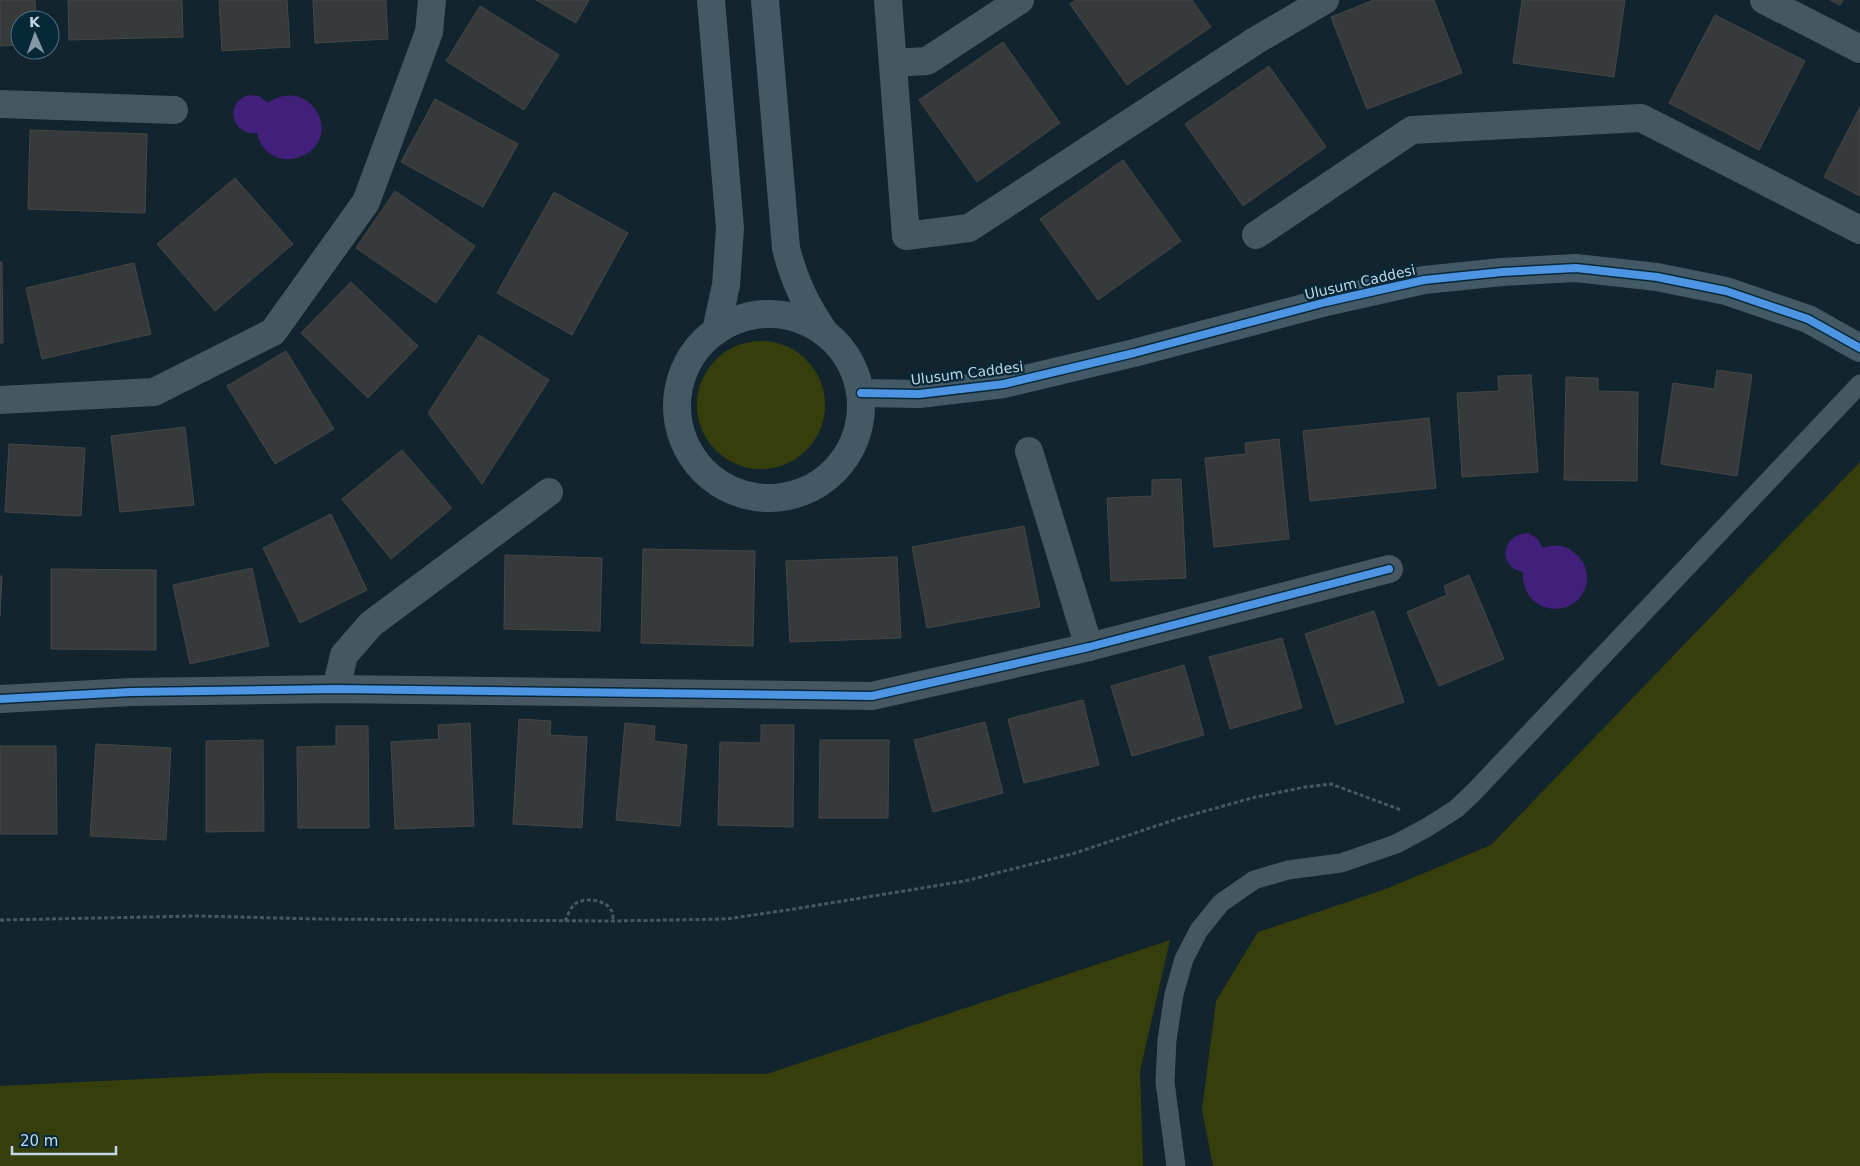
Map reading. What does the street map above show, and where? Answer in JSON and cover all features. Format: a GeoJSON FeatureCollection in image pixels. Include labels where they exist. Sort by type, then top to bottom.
{"type":"FeatureCollection","features":[{"type":"Feature","properties":{"kind":"street"},"geometry":{"type":"LineString","coordinates":[[0,400],[154,392],[273,332],[366,202],[429,32],[432,0]]}},
{"type":"Feature","properties":{"kind":"street"},"geometry":{"type":"LineString","coordinates":[[711,0],[730,228],[726,285],[716,330]]}},
{"type":"Feature","properties":{"kind":"street"},"geometry":{"type":"LineString","coordinates":[[766,0],[786,248],[797,285],[807,307],[826,335],[852,366],[861,393],[861,419],[853,444],[839,467],[820,483],[796,494],[770,498],[744,495],[720,484],[700,468],[686,447],[678,422],[677,396],[683,370],[697,348],[716,330],[738,319],[762,314],[788,315],[810,324],[826,335]]}},
{"type":"Feature","properties":{"kind":"street"},"geometry":{"type":"LineString","coordinates":[[888,0],[906,236],[969,228],[1255,41],[1325,0]]}},
{"type":"Feature","properties":{"kind":"street"},"geometry":{"type":"LineString","coordinates":[[893,63],[927,61],[1020,0]]}},
{"type":"Feature","properties":{"kind":"street"},"geometry":{"type":"LineString","coordinates":[[1764,0],[1860,49]]}},
{"type":"Feature","properties":{"kind":"street"},"geometry":{"type":"LineString","coordinates":[[0,104],[174,110]]}},
{"type":"Feature","properties":{"kind":"street"},"geometry":{"type":"LineString","coordinates":[[1256,235],[1412,130],[1640,118],[1860,230]]}},
{"type":"Feature","properties":{"kind":"street","name":"Ulusum Caddesi"},"geometry":{"type":"LineString","coordinates":[[861,393],[919,394],[1004,384],[1134,353],[1326,302],[1424,280],[1502,272],[1576,268],[1657,278],[1726,291],[1808,319],[1860,348]]}},
{"type":"Feature","properties":{"kind":"street"},"geometry":{"type":"LineString","coordinates":[[1029,451],[1089,647]]}},
{"type":"Feature","properties":{"kind":"street"},"geometry":{"type":"LineString","coordinates":[[336,689],[344,655],[371,624],[548,492]]}},
{"type":"Feature","properties":{"kind":"street"},"geometry":{"type":"LineString","coordinates":[[0,699],[131,692],[336,689],[872,696],[1089,647],[1389,569]]}},
{"type":"Feature","properties":{"kind":"lane"},"geometry":{"type":"LineString","coordinates":[[1176,1166],[1165,1082],[1167,1040],[1174,994],[1184,958],[1199,930],[1221,902],[1254,880],[1288,870],[1341,863],[1396,844],[1456,809],[1860,384]]}},
{"type":"Feature","properties":{"kind":"path"},"geometry":{"type":"LineString","coordinates":[[0,920],[198,916],[613,922],[726,919],[965,881],[1072,854],[1177,819],[1252,798],[1305,787],[1331,784],[1400,810],[1426,828]]}},
{"type":"Feature","properties":{"kind":"path"},"geometry":{"type":"LineString","coordinates":[[565,921],[570,909],[576,903],[583,900],[595,900],[604,903],[611,910],[613,922]]}},
{"type":"Feature","properties":{"kind":"green space"},"geometry":{"type":"Polygon","coordinates":[[[761,341],[774,342],[786,346],[806,360],[820,380],[824,392],[824,418],[820,430],[806,450],[786,464],[774,468],[761,469],[748,468],[736,464],[716,450],[702,430],[698,418],[697,405],[698,392],[702,380],[716,360],[736,346],[748,342],[761,341]]]}},
{"type":"Feature","properties":{"kind":"green space"},"geometry":{"type":"Polygon","coordinates":[[[1860,462],[1860,1166],[1213,1166],[1202,1110],[1216,1001],[1258,932],[1386,889],[1491,845],[1860,462]]]}},
{"type":"Feature","properties":{"kind":"green space"},"geometry":{"type":"Polygon","coordinates":[[[1170,940],[1140,1071],[1143,1166],[0,1166],[0,1086],[265,1073],[767,1074],[1170,940]]]}},
{"type":"Feature","properties":{"kind":"shaded area"},"geometry":{"type":"Polygon","coordinates":[[[249,95],[259,96],[268,103],[286,96],[295,96],[307,101],[313,106],[319,116],[322,130],[318,143],[310,152],[298,157],[286,159],[274,156],[264,147],[257,133],[248,133],[236,124],[234,111],[236,104],[249,95]]]}},
{"type":"Feature","properties":{"kind":"shaded area"},"geometry":{"type":"Polygon","coordinates":[[[1528,533],[1537,538],[1543,548],[1552,546],[1564,547],[1581,559],[1587,578],[1584,592],[1576,602],[1554,609],[1542,606],[1532,599],[1525,588],[1523,572],[1515,569],[1506,558],[1508,544],[1512,539],[1528,533]]]}},
{"type":"Feature","properties":{"kind":"building"},"geometry":{"type":"Polygon","coordinates":[[[0,0],[35,0],[36,10],[10,10],[10,46],[0,46],[0,0]]]}},
{"type":"Feature","properties":{"kind":"building"},"geometry":{"type":"Polygon","coordinates":[[[68,0],[182,0],[183,37],[69,40],[68,0]]]}},
{"type":"Feature","properties":{"kind":"building"},"geometry":{"type":"Polygon","coordinates":[[[219,0],[287,0],[290,47],[222,51],[219,0]]]}},
{"type":"Feature","properties":{"kind":"building"},"geometry":{"type":"Polygon","coordinates":[[[313,0],[386,0],[388,39],[315,43],[313,0]]]}},
{"type":"Feature","properties":{"kind":"building"},"geometry":{"type":"Polygon","coordinates":[[[536,0],[589,0],[576,23],[536,0]]]}},
{"type":"Feature","properties":{"kind":"building"},"geometry":{"type":"Polygon","coordinates":[[[1076,0],[1192,0],[1211,27],[1127,85],[1070,4],[1076,0]]]}},
{"type":"Feature","properties":{"kind":"building"},"geometry":{"type":"Polygon","coordinates":[[[1374,0],[1434,0],[1462,73],[1367,109],[1331,17],[1374,0]]]}},
{"type":"Feature","properties":{"kind":"building"},"geometry":{"type":"Polygon","coordinates":[[[1522,0],[1625,0],[1614,77],[1513,63],[1522,0]]]}},
{"type":"Feature","properties":{"kind":"building"},"geometry":{"type":"Polygon","coordinates":[[[1830,0],[1843,0],[1840,5],[1830,0]]]}},
{"type":"Feature","properties":{"kind":"building"},"geometry":{"type":"Polygon","coordinates":[[[480,6],[559,55],[524,110],[446,61],[480,6]]]}},
{"type":"Feature","properties":{"kind":"building"},"geometry":{"type":"Polygon","coordinates":[[[1715,15],[1805,61],[1759,150],[1669,103],[1715,15]]]}},
{"type":"Feature","properties":{"kind":"building"},"geometry":{"type":"Polygon","coordinates":[[[1003,42],[1060,123],[977,182],[919,100],[1003,42]]]}},
{"type":"Feature","properties":{"kind":"building"},"geometry":{"type":"Polygon","coordinates":[[[1269,66],[1326,147],[1243,206],[1185,124],[1269,66]]]}},
{"type":"Feature","properties":{"kind":"building"},"geometry":{"type":"Polygon","coordinates":[[[435,99],[518,144],[483,207],[401,162],[435,99]]]}},
{"type":"Feature","properties":{"kind":"building"},"geometry":{"type":"Polygon","coordinates":[[[1860,107],[1860,196],[1824,177],[1860,107]]]}},
{"type":"Feature","properties":{"kind":"building"},"geometry":{"type":"Polygon","coordinates":[[[30,130],[147,134],[145,213],[28,209],[30,130]]]}},
{"type":"Feature","properties":{"kind":"building"},"geometry":{"type":"Polygon","coordinates":[[[1123,160],[1181,241],[1098,300],[1040,219],[1123,160]]]}},
{"type":"Feature","properties":{"kind":"building"},"geometry":{"type":"Polygon","coordinates":[[[235,178],[293,244],[215,311],[157,244],[235,178]]]}},
{"type":"Feature","properties":{"kind":"building"},"geometry":{"type":"Polygon","coordinates":[[[395,191],[475,246],[436,303],[356,248],[395,191]]]}},
{"type":"Feature","properties":{"kind":"building"},"geometry":{"type":"Polygon","coordinates":[[[554,192],[628,233],[572,335],[497,293],[554,192]]]}},
{"type":"Feature","properties":{"kind":"building"},"geometry":{"type":"Polygon","coordinates":[[[0,262],[2,262],[3,343],[0,343],[0,262]]]}},
{"type":"Feature","properties":{"kind":"building"},"geometry":{"type":"Polygon","coordinates":[[[134,263],[151,334],[42,359],[26,288],[134,263]]]}},
{"type":"Feature","properties":{"kind":"building"},"geometry":{"type":"Polygon","coordinates":[[[351,282],[418,346],[368,398],[301,333],[351,282]]]}},
{"type":"Feature","properties":{"kind":"building"},"geometry":{"type":"Polygon","coordinates":[[[479,335],[549,380],[482,484],[428,413],[479,335]]]}},
{"type":"Feature","properties":{"kind":"building"},"geometry":{"type":"Polygon","coordinates":[[[286,351],[334,429],[275,464],[227,386],[286,351]]]}},
{"type":"Feature","properties":{"kind":"building"},"geometry":{"type":"Polygon","coordinates":[[[1717,370],[1752,375],[1737,476],[1661,464],[1673,383],[1714,389],[1717,370]]]}},
{"type":"Feature","properties":{"kind":"building"},"geometry":{"type":"Polygon","coordinates":[[[1531,375],[1538,472],[1462,477],[1457,393],[1499,391],[1498,376],[1531,375]]]}},
{"type":"Feature","properties":{"kind":"building"},"geometry":{"type":"Polygon","coordinates":[[[1566,377],[1598,378],[1598,391],[1638,392],[1637,481],[1564,480],[1566,377]]]}},
{"type":"Feature","properties":{"kind":"building"},"geometry":{"type":"Polygon","coordinates":[[[1429,418],[1436,488],[1310,501],[1303,431],[1429,418]]]}},
{"type":"Feature","properties":{"kind":"building"},"geometry":{"type":"Polygon","coordinates":[[[185,427],[194,505],[120,512],[111,436],[185,427]]]}},
{"type":"Feature","properties":{"kind":"building"},"geometry":{"type":"Polygon","coordinates":[[[1279,439],[1289,539],[1214,547],[1205,458],[1246,454],[1245,443],[1279,439]]]}},
{"type":"Feature","properties":{"kind":"building"},"geometry":{"type":"Polygon","coordinates":[[[9,444],[85,448],[81,516],[5,512],[9,444]]]}},
{"type":"Feature","properties":{"kind":"building"},"geometry":{"type":"Polygon","coordinates":[[[402,450],[452,508],[391,559],[342,499],[402,450]]]}},
{"type":"Feature","properties":{"kind":"building"},"geometry":{"type":"Polygon","coordinates":[[[1181,479],[1186,578],[1111,581],[1107,498],[1152,496],[1152,480],[1181,479]]]}},
{"type":"Feature","properties":{"kind":"building"},"geometry":{"type":"Polygon","coordinates":[[[331,514],[367,590],[300,623],[263,548],[331,514]]]}},
{"type":"Feature","properties":{"kind":"building"},"geometry":{"type":"Polygon","coordinates":[[[1024,526],[1040,607],[927,628],[912,547],[1024,526]]]}},
{"type":"Feature","properties":{"kind":"building"},"geometry":{"type":"Polygon","coordinates":[[[643,549],[755,551],[753,646],[641,643],[643,549]]]}},
{"type":"Feature","properties":{"kind":"building"},"geometry":{"type":"Polygon","coordinates":[[[505,555],[602,558],[600,631],[504,629],[505,555]]]}},
{"type":"Feature","properties":{"kind":"building"},"geometry":{"type":"Polygon","coordinates":[[[897,557],[901,638],[790,642],[786,561],[897,557]]]}},
{"type":"Feature","properties":{"kind":"building"},"geometry":{"type":"Polygon","coordinates":[[[252,568],[269,646],[190,664],[173,585],[252,568]]]}},
{"type":"Feature","properties":{"kind":"building"},"geometry":{"type":"Polygon","coordinates":[[[51,569],[156,570],[156,650],[51,649],[51,569]]]}},
{"type":"Feature","properties":{"kind":"building"},"geometry":{"type":"Polygon","coordinates":[[[1469,575],[1504,659],[1439,686],[1407,612],[1447,595],[1444,586],[1469,575]]]}},
{"type":"Feature","properties":{"kind":"building"},"geometry":{"type":"Polygon","coordinates":[[[0,576],[2,576],[0,616],[0,576]]]}},
{"type":"Feature","properties":{"kind":"building"},"geometry":{"type":"Polygon","coordinates":[[[1374,611],[1404,702],[1336,725],[1305,634],[1374,611]]]}},
{"type":"Feature","properties":{"kind":"building"},"geometry":{"type":"Polygon","coordinates":[[[1282,638],[1302,708],[1230,729],[1209,657],[1282,638]]]}},
{"type":"Feature","properties":{"kind":"building"},"geometry":{"type":"Polygon","coordinates":[[[1184,665],[1204,735],[1132,756],[1111,686],[1184,665]]]}},
{"type":"Feature","properties":{"kind":"building"},"geometry":{"type":"Polygon","coordinates":[[[1083,700],[1099,765],[1024,783],[1008,719],[1083,700]]]}},
{"type":"Feature","properties":{"kind":"building"},"geometry":{"type":"Polygon","coordinates":[[[519,719],[551,721],[550,735],[587,737],[582,828],[513,824],[519,719]]]}},
{"type":"Feature","properties":{"kind":"building"},"geometry":{"type":"Polygon","coordinates":[[[985,722],[1003,793],[933,812],[914,740],[985,722]]]}},
{"type":"Feature","properties":{"kind":"building"},"geometry":{"type":"Polygon","coordinates":[[[470,723],[474,826],[395,829],[391,742],[439,739],[438,725],[470,723]]]}},
{"type":"Feature","properties":{"kind":"building"},"geometry":{"type":"Polygon","coordinates":[[[625,723],[655,726],[654,741],[687,745],[680,826],[616,820],[625,723]]]}},
{"type":"Feature","properties":{"kind":"building"},"geometry":{"type":"Polygon","coordinates":[[[761,725],[794,725],[793,827],[718,825],[720,742],[761,743],[761,725]]]}},
{"type":"Feature","properties":{"kind":"building"},"geometry":{"type":"Polygon","coordinates":[[[336,726],[368,726],[369,828],[298,828],[297,747],[336,746],[336,726]]]}},
{"type":"Feature","properties":{"kind":"building"},"geometry":{"type":"Polygon","coordinates":[[[263,740],[264,831],[206,832],[206,741],[263,740]]]}},
{"type":"Feature","properties":{"kind":"building"},"geometry":{"type":"Polygon","coordinates":[[[820,740],[889,740],[888,818],[819,818],[820,740]]]}},
{"type":"Feature","properties":{"kind":"building"},"geometry":{"type":"Polygon","coordinates":[[[96,744],[171,748],[166,840],[90,836],[96,744]]]}},
{"type":"Feature","properties":{"kind":"building"},"geometry":{"type":"Polygon","coordinates":[[[0,746],[56,746],[57,834],[0,834],[0,746]]]}},
{"type":"Feature","properties":{"kind":"cycle path"},"geometry":{"type":"LineString","coordinates":[[861,393],[919,394],[1004,384],[1134,353],[1326,302],[1424,280],[1502,272],[1576,268],[1657,277],[1726,291],[1808,319],[1860,348]]}},
{"type":"Feature","properties":{"kind":"cycle path"},"geometry":{"type":"LineString","coordinates":[[0,699],[131,692],[336,689],[872,696],[1089,647],[1389,569]]}}]}
